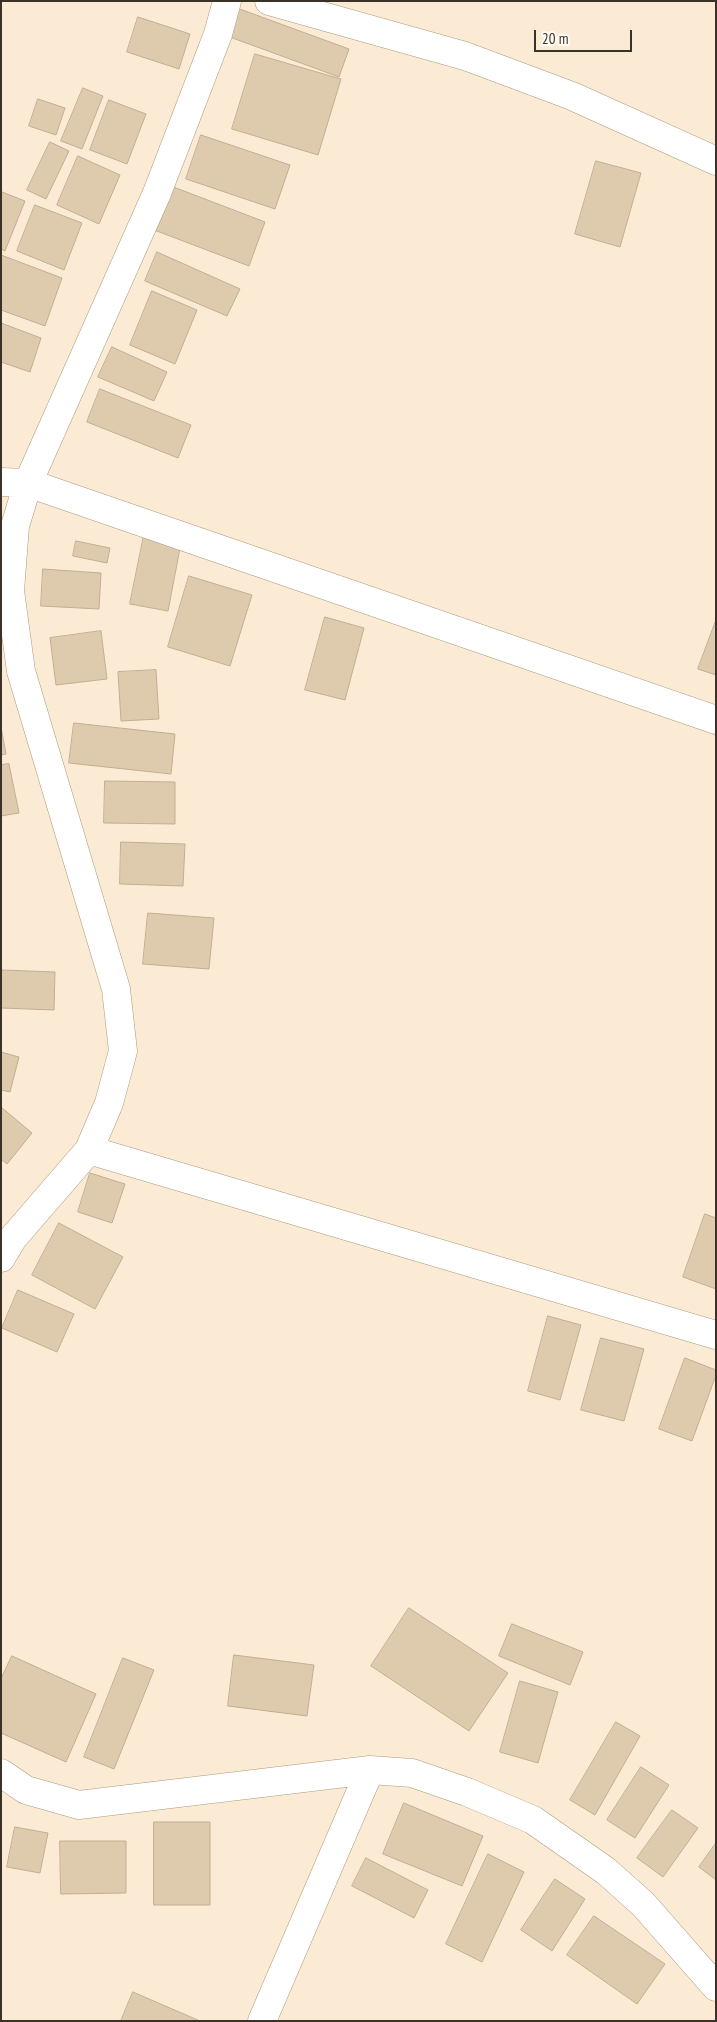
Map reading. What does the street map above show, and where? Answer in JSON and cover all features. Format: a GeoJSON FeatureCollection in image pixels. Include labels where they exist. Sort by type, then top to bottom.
{"type":"FeatureCollection","features":[{"type":"Feature","properties":{"kind":"street"},"geometry":{"type":"LineString","coordinates":[[1,1258],[12,1238],[88,1150],[110,1103],[123,1051],[116,989],[22,671],[10,583],[15,526],[28,483],[157,192],[218,34],[227,1]]}},
{"type":"Feature","properties":{"kind":"street"},"geometry":{"type":"LineString","coordinates":[[269,1],[465,56],[572,96],[716,161]]}},
{"type":"Feature","properties":{"kind":"street"},"geometry":{"type":"LineString","coordinates":[[1,482],[28,483],[716,720]]}},
{"type":"Feature","properties":{"kind":"street"},"geometry":{"type":"LineString","coordinates":[[88,1150],[716,1335]]}},
{"type":"Feature","properties":{"kind":"street"},"geometry":{"type":"LineString","coordinates":[[1,1773],[26,1790],[79,1805],[370,1770],[412,1773],[467,1792],[533,1820],[606,1871],[635,1897],[716,1987]]}},
{"type":"Feature","properties":{"kind":"street"},"geometry":{"type":"LineString","coordinates":[[262,2021],[370,1770]]}},
{"type":"Feature","properties":{"kind":"building"},"geometry":{"type":"Polygon","coordinates":[[[237,8],[349,49],[339,77],[227,36],[237,8]]]}},
{"type":"Feature","properties":{"kind":"building"},"geometry":{"type":"Polygon","coordinates":[[[138,17],[190,34],[179,69],[127,52],[138,17]]]}},
{"type":"Feature","properties":{"kind":"building"},"geometry":{"type":"Polygon","coordinates":[[[255,54],[341,79],[318,155],[232,129],[255,54]]]}},
{"type":"Feature","properties":{"kind":"building"},"geometry":{"type":"Polygon","coordinates":[[[83,88],[103,96],[82,149],[61,141],[83,88]]]}},
{"type":"Feature","properties":{"kind":"building"},"geometry":{"type":"Polygon","coordinates":[[[38,99],[65,108],[56,135],[29,126],[38,99]]]}},
{"type":"Feature","properties":{"kind":"building"},"geometry":{"type":"Polygon","coordinates":[[[109,100],[146,114],[127,164],[90,150],[109,100]]]}},
{"type":"Feature","properties":{"kind":"building"},"geometry":{"type":"Polygon","coordinates":[[[201,135],[290,165],[275,209],[186,179],[201,135]]]}},
{"type":"Feature","properties":{"kind":"building"},"geometry":{"type":"Polygon","coordinates":[[[50,142],[69,151],[46,199],[27,190],[50,142]]]}},
{"type":"Feature","properties":{"kind":"building"},"geometry":{"type":"Polygon","coordinates":[[[78,156],[120,175],[99,224],[57,205],[78,156]]]}},
{"type":"Feature","properties":{"kind":"building"},"geometry":{"type":"Polygon","coordinates":[[[596,161],[641,173],[620,247],[575,234],[596,161]]]}},
{"type":"Feature","properties":{"kind":"building"},"geometry":{"type":"Polygon","coordinates":[[[171,186],[265,222],[249,266],[154,230],[171,186]]]}},
{"type":"Feature","properties":{"kind":"building"},"geometry":{"type":"Polygon","coordinates":[[[2,192],[25,201],[5,251],[1,249],[2,192]]]}},
{"type":"Feature","properties":{"kind":"building"},"geometry":{"type":"Polygon","coordinates":[[[35,205],[82,223],[64,270],[17,251],[35,205]]]}},
{"type":"Feature","properties":{"kind":"building"},"geometry":{"type":"Polygon","coordinates":[[[157,252],[240,289],[227,316],[145,281],[157,252]]]}},
{"type":"Feature","properties":{"kind":"building"},"geometry":{"type":"Polygon","coordinates":[[[1,255],[62,278],[45,326],[1,310],[1,255]]]}},
{"type":"Feature","properties":{"kind":"building"},"geometry":{"type":"Polygon","coordinates":[[[152,291],[197,310],[175,364],[130,345],[152,291]]]}},
{"type":"Feature","properties":{"kind":"building"},"geometry":{"type":"Polygon","coordinates":[[[1,323],[41,338],[30,372],[1,362],[1,323]]]}},
{"type":"Feature","properties":{"kind":"building"},"geometry":{"type":"Polygon","coordinates":[[[112,347],[167,372],[154,401],[98,377],[112,347]]]}},
{"type":"Feature","properties":{"kind":"building"},"geometry":{"type":"Polygon","coordinates":[[[100,389],[191,425],[178,458],[87,422],[100,389]]]}},
{"type":"Feature","properties":{"kind":"building"},"geometry":{"type":"Polygon","coordinates":[[[144,535],[181,543],[168,611],[130,604],[144,535]]]}},
{"type":"Feature","properties":{"kind":"building"},"geometry":{"type":"Polygon","coordinates":[[[76,541],[110,548],[107,563],[73,556],[76,541]]]}},
{"type":"Feature","properties":{"kind":"building"},"geometry":{"type":"Polygon","coordinates":[[[43,569],[101,573],[99,609],[41,606],[43,569]]]}},
{"type":"Feature","properties":{"kind":"building"},"geometry":{"type":"Polygon","coordinates":[[[189,576],[252,595],[230,666],[168,647],[189,576]]]}},
{"type":"Feature","properties":{"kind":"building"},"geometry":{"type":"Polygon","coordinates":[[[325,617],[364,628],[345,700],[305,690],[325,617]]]}},
{"type":"Feature","properties":{"kind":"building"},"geometry":{"type":"Polygon","coordinates":[[[716,620],[716,675],[698,669],[716,620]]]}},
{"type":"Feature","properties":{"kind":"building"},"geometry":{"type":"Polygon","coordinates":[[[101,631],[107,679],[56,685],[50,638],[101,631]]]}},
{"type":"Feature","properties":{"kind":"building"},"geometry":{"type":"Polygon","coordinates":[[[156,670],[159,719],[121,721],[118,672],[156,670]]]}},
{"type":"Feature","properties":{"kind":"building"},"geometry":{"type":"Polygon","coordinates":[[[74,723],[175,734],[171,774],[69,763],[74,723]]]}},
{"type":"Feature","properties":{"kind":"building"},"geometry":{"type":"Polygon","coordinates":[[[1,727],[6,754],[1,755],[1,727]]]}},
{"type":"Feature","properties":{"kind":"building"},"geometry":{"type":"Polygon","coordinates":[[[9,764],[19,813],[1,816],[1,765],[9,764]]]}},
{"type":"Feature","properties":{"kind":"building"},"geometry":{"type":"Polygon","coordinates":[[[105,781],[175,782],[175,824],[104,823],[105,781]]]}},
{"type":"Feature","properties":{"kind":"building"},"geometry":{"type":"Polygon","coordinates":[[[121,842],[185,844],[183,886],[120,884],[121,842]]]}},
{"type":"Feature","properties":{"kind":"building"},"geometry":{"type":"Polygon","coordinates":[[[148,913],[214,918],[209,969],[143,964],[148,913]]]}},
{"type":"Feature","properties":{"kind":"building"},"geometry":{"type":"Polygon","coordinates":[[[2,970],[55,972],[54,1010],[1,1008],[2,970]]]}},
{"type":"Feature","properties":{"kind":"building"},"geometry":{"type":"Polygon","coordinates":[[[1,1052],[19,1057],[10,1092],[1,1090],[1,1052]]]}},
{"type":"Feature","properties":{"kind":"building"},"geometry":{"type":"Polygon","coordinates":[[[1,1107],[32,1133],[7,1164],[1,1159],[1,1107]]]}},
{"type":"Feature","properties":{"kind":"building"},"geometry":{"type":"Polygon","coordinates":[[[90,1173],[125,1184],[112,1223],[78,1212],[90,1173]]]}},
{"type":"Feature","properties":{"kind":"building"},"geometry":{"type":"Polygon","coordinates":[[[705,1214],[716,1218],[716,1289],[683,1277],[705,1214]]]}},
{"type":"Feature","properties":{"kind":"building"},"geometry":{"type":"Polygon","coordinates":[[[59,1223],[123,1257],[95,1309],[32,1275],[59,1223]]]}},
{"type":"Feature","properties":{"kind":"building"},"geometry":{"type":"Polygon","coordinates":[[[18,1290],[74,1314],[57,1352],[2,1328],[18,1290]]]}},
{"type":"Feature","properties":{"kind":"building"},"geometry":{"type":"Polygon","coordinates":[[[548,1316],[581,1325],[560,1400],[528,1391],[548,1316]]]}},
{"type":"Feature","properties":{"kind":"building"},"geometry":{"type":"Polygon","coordinates":[[[601,1338],[644,1349],[624,1421],[581,1410],[601,1338]]]}},
{"type":"Feature","properties":{"kind":"building"},"geometry":{"type":"Polygon","coordinates":[[[685,1358],[716,1370],[716,1375],[692,1441],[659,1429],[685,1358]]]}},
{"type":"Feature","properties":{"kind":"building"},"geometry":{"type":"Polygon","coordinates":[[[409,1608],[508,1673],[469,1731],[371,1666],[409,1608]]]}},
{"type":"Feature","properties":{"kind":"building"},"geometry":{"type":"Polygon","coordinates":[[[512,1624],[583,1652],[570,1685],[499,1656],[512,1624]]]}},
{"type":"Feature","properties":{"kind":"building"},"geometry":{"type":"Polygon","coordinates":[[[234,1655],[314,1665],[307,1716],[228,1706],[234,1655]]]}},
{"type":"Feature","properties":{"kind":"building"},"geometry":{"type":"Polygon","coordinates":[[[12,1656],[96,1694],[66,1762],[1,1733],[1,1679],[12,1656]]]}},
{"type":"Feature","properties":{"kind":"building"},"geometry":{"type":"Polygon","coordinates":[[[123,1658],[154,1670],[114,1769],[84,1757],[123,1658]]]}},
{"type":"Feature","properties":{"kind":"building"},"geometry":{"type":"Polygon","coordinates":[[[520,1681],[558,1692],[538,1763],[500,1752],[520,1681]]]}},
{"type":"Feature","properties":{"kind":"building"},"geometry":{"type":"Polygon","coordinates":[[[616,1722],[640,1736],[595,1815],[570,1800],[616,1722]]]}},
{"type":"Feature","properties":{"kind":"building"},"geometry":{"type":"Polygon","coordinates":[[[641,1767],[669,1785],[635,1838],[607,1820],[641,1767]]]}},
{"type":"Feature","properties":{"kind":"building"},"geometry":{"type":"Polygon","coordinates":[[[404,1803],[483,1836],[462,1886],[383,1854],[404,1803]]]}},
{"type":"Feature","properties":{"kind":"building"},"geometry":{"type":"Polygon","coordinates":[[[672,1810],[698,1828],[663,1877],[637,1858],[672,1810]]]}},
{"type":"Feature","properties":{"kind":"building"},"geometry":{"type":"Polygon","coordinates":[[[154,1822],[210,1822],[210,1905],[154,1905],[154,1822]]]}},
{"type":"Feature","properties":{"kind":"building"},"geometry":{"type":"Polygon","coordinates":[[[15,1827],[48,1833],[40,1873],[7,1867],[15,1827]]]}},
{"type":"Feature","properties":{"kind":"building"},"geometry":{"type":"Polygon","coordinates":[[[60,1841],[126,1841],[126,1893],[61,1894],[60,1841]]]}},
{"type":"Feature","properties":{"kind":"building"},"geometry":{"type":"Polygon","coordinates":[[[716,1843],[716,1880],[699,1867],[716,1843]]]}},
{"type":"Feature","properties":{"kind":"building"},"geometry":{"type":"Polygon","coordinates":[[[488,1854],[524,1872],[482,1962],[446,1944],[488,1854]]]}},
{"type":"Feature","properties":{"kind":"building"},"geometry":{"type":"Polygon","coordinates":[[[366,1858],[428,1890],[414,1918],[352,1886],[366,1858]]]}},
{"type":"Feature","properties":{"kind":"building"},"geometry":{"type":"Polygon","coordinates":[[[555,1879],[585,1899],[552,1951],[521,1930],[555,1879]]]}},
{"type":"Feature","properties":{"kind":"building"},"geometry":{"type":"Polygon","coordinates":[[[594,1916],[665,1964],[637,2004],[567,1955],[594,1916]]]}},
{"type":"Feature","properties":{"kind":"building"},"geometry":{"type":"Polygon","coordinates":[[[133,1992],[200,2021],[121,2021],[133,1992]]]}}]}
